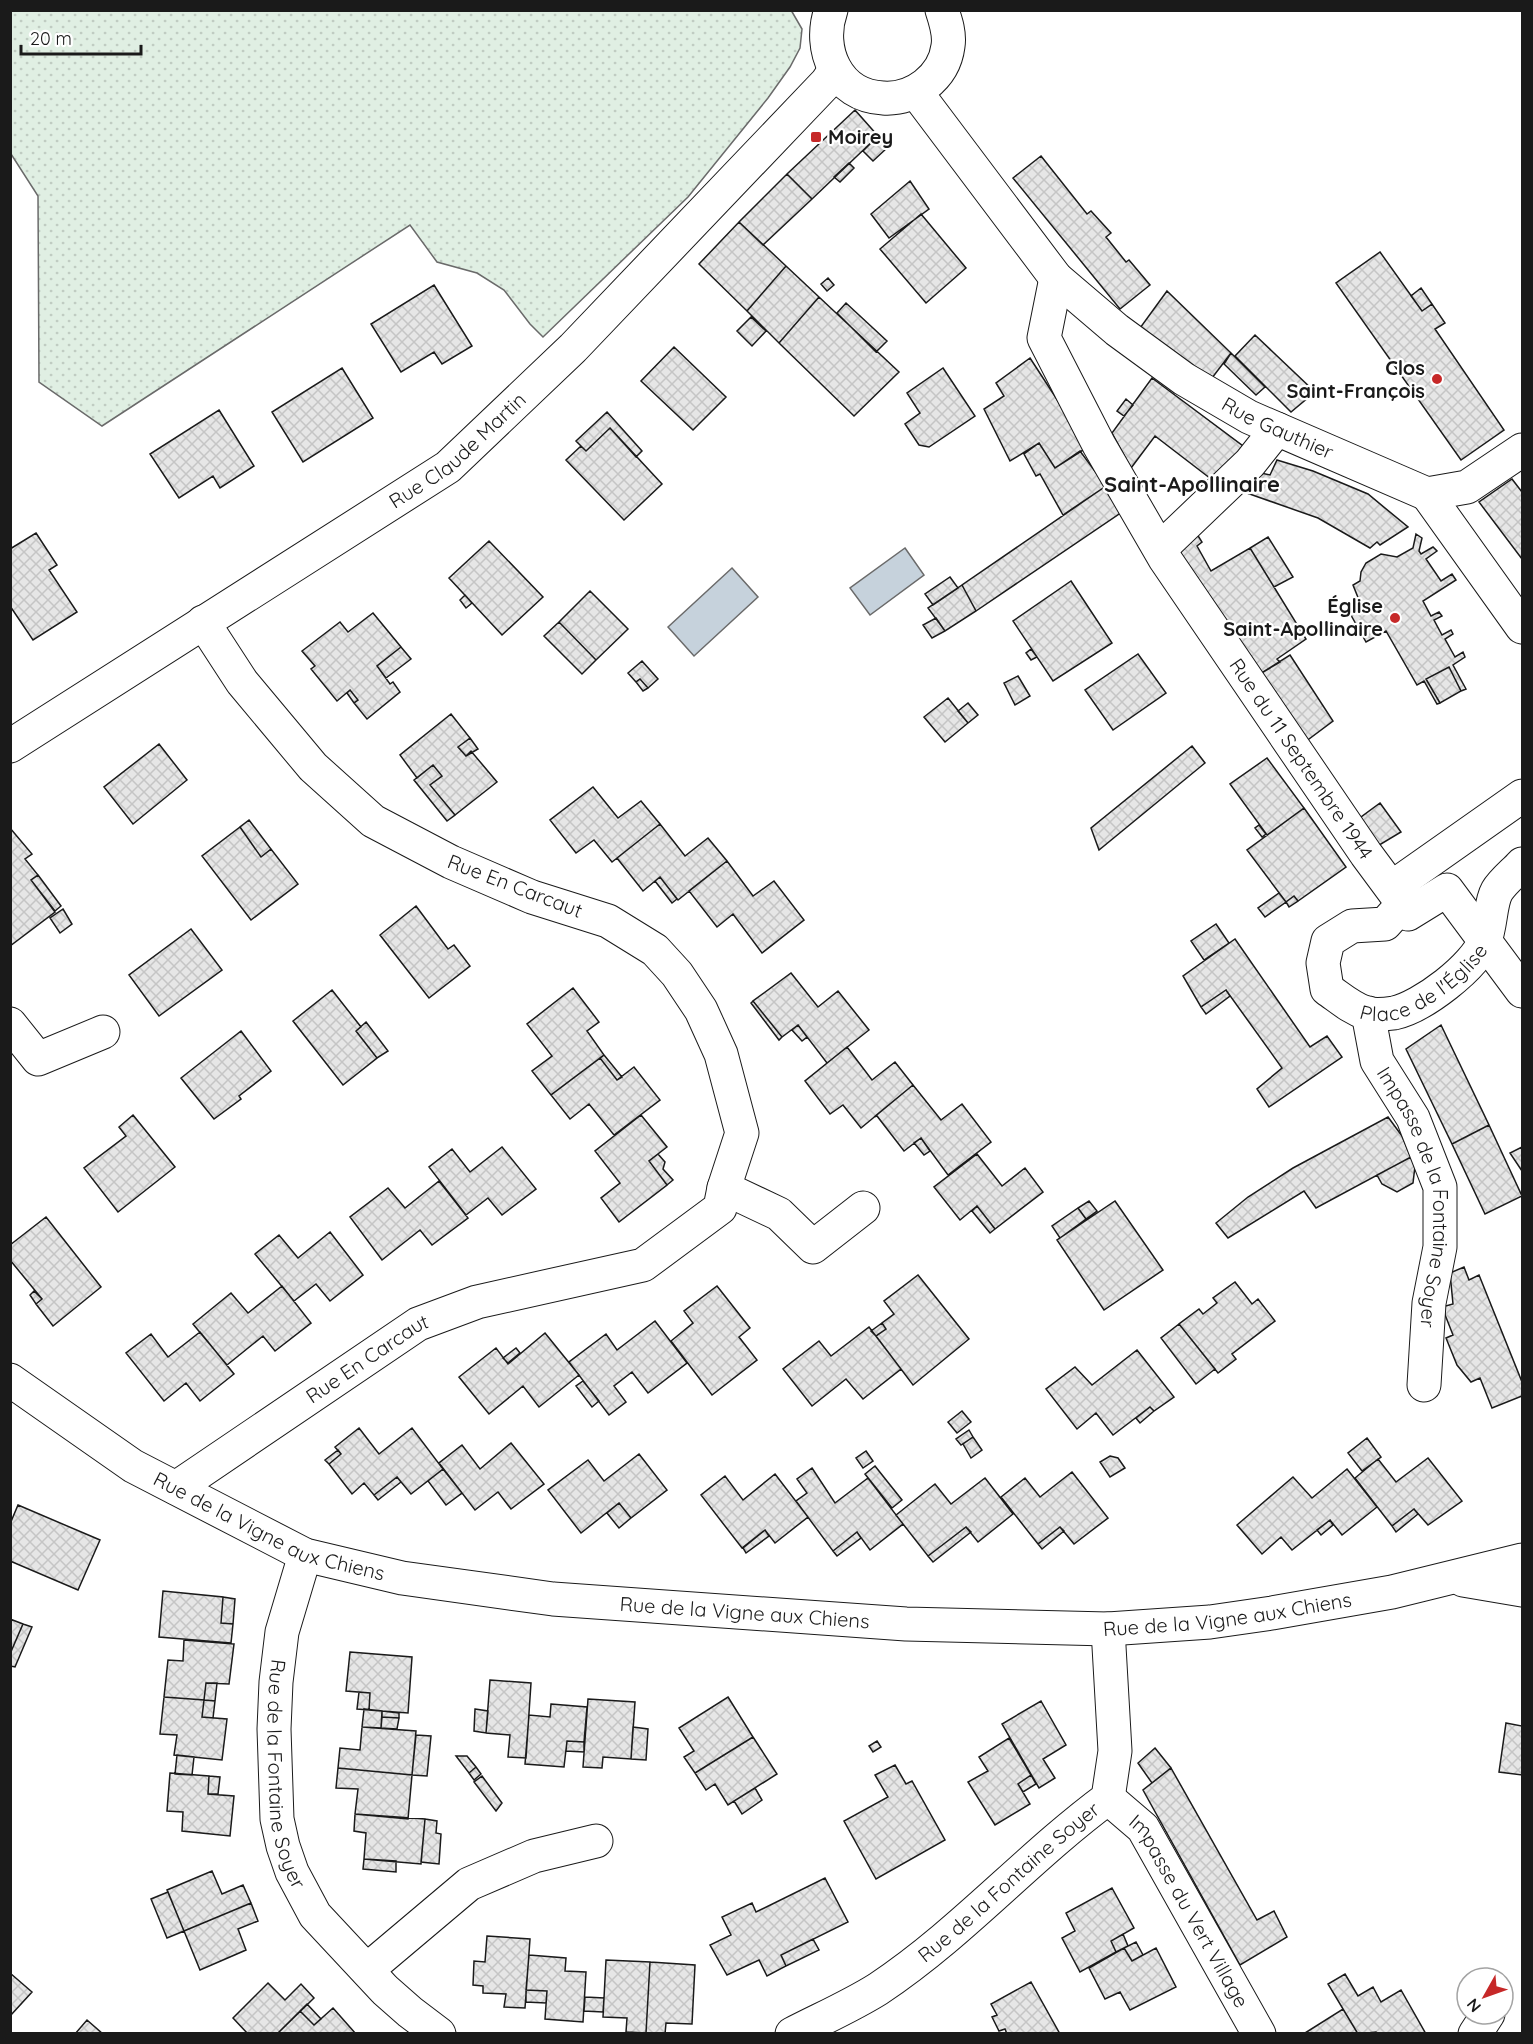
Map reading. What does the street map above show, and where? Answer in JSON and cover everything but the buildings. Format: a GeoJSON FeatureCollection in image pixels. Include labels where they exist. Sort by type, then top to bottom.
{"type":"FeatureCollection","features":[{"type":"Feature","properties":{"kind":"street"},"geometry":{"type":"LineString","coordinates":[[831,10],[826,24],[825,40],[828,56],[835,70],[848,84],[863,94],[880,98],[898,98],[916,92],[931,80],[943,64],[948,46],[948,27],[942,10]]}},
{"type":"Feature","properties":{"kind":"street","name":"Rue Claude Martin"},"geometry":{"type":"LineString","coordinates":[[10,746],[448,467],[573,348],[795,116],[827,82],[835,70]]}},
{"type":"Feature","properties":{"kind":"street"},"geometry":{"type":"LineString","coordinates":[[916,92],[1056,278]]}},
{"type":"Feature","properties":{"kind":"street","name":"Rue Gauthier"},"geometry":{"type":"LineString","coordinates":[[1056,278],[1117,330],[1184,379],[1249,417],[1427,494]]}},
{"type":"Feature","properties":{"kind":"street","name":"Rue du 11 Septembre 1944"},"geometry":{"type":"LineString","coordinates":[[1056,278],[1044,338],[1099,445],[1160,549],[1403,904]]}},
{"type":"Feature","properties":{"kind":"street"},"geometry":{"type":"LineString","coordinates":[[1160,549],[1250,463],[1278,429]]}},
{"type":"Feature","properties":{"kind":"street"},"geometry":{"type":"LineString","coordinates":[[1522,450],[1467,487],[1427,494],[1522,627]]}},
{"type":"Feature","properties":{"kind":"street","name":"Rue En Carcaut"},"geometry":{"type":"LineString","coordinates":[[176,1488],[418,1324],[477,1302],[643,1265],[720,1208],[742,1133],[721,1054],[701,1010],[676,974],[655,950],[608,921],[532,897],[501,884],[451,862],[373,821],[313,767],[242,682],[203,622]]}},
{"type":"Feature","properties":{"kind":"street"},"geometry":{"type":"LineString","coordinates":[[1522,796],[1404,879],[1403,904],[1408,914],[1447,890],[1522,991]]}},
{"type":"Feature","properties":{"kind":"street","name":"Place de l'Église"},"geometry":{"type":"LineString","coordinates":[[1403,904],[1384,924],[1352,926],[1328,941],[1323,963],[1327,989],[1349,1005],[1368,1013],[1394,1013],[1416,1003],[1466,968],[1485,940],[1497,891],[1522,864]]}},
{"type":"Feature","properties":{"kind":"street","name":"Impasse de la Fontaine Soyer"},"geometry":{"type":"LineString","coordinates":[[1368,1013],[1377,1061],[1413,1118],[1440,1187],[1440,1247],[1428,1303],[1424,1385]]}},
{"type":"Feature","properties":{"kind":"street"},"geometry":{"type":"LineString","coordinates":[[10,1024],[38,1059],[103,1032]]}},
{"type":"Feature","properties":{"kind":"street"},"geometry":{"type":"LineString","coordinates":[[724,1188],[779,1214],[813,1247],[863,1208]]}},
{"type":"Feature","properties":{"kind":"street","name":"Rue de la Vigne aux Chiens"},"geometry":{"type":"LineString","coordinates":[[10,1380],[133,1466],[305,1555],[402,1578],[553,1599],[906,1624],[1108,1629],[1210,1622],[1272,1613],[1392,1592],[1522,1560]]}},
{"type":"Feature","properties":{"kind":"street","name":"Rue de la Fontaine Soyer"},"geometry":{"type":"LineString","coordinates":[[305,1555],[282,1632],[276,1682],[273,1729],[277,1819],[292,1872],[315,1915],[385,1990],[439,2034]]}},
{"type":"Feature","properties":{"kind":"street"},"geometry":{"type":"LineString","coordinates":[[1452,1579],[1522,1590]]}},
{"type":"Feature","properties":{"kind":"street","name":"Rue de la Fontaine Soyer"},"geometry":{"type":"LineString","coordinates":[[792,2034],[854,2003],[898,1975],[943,1939],[1076,1822],[1108,1798],[1114,1751],[1108,1629]]}},
{"type":"Feature","properties":{"kind":"street","name":"Impasse du Vert Village"},"geometry":{"type":"LineString","coordinates":[[1108,1798],[1143,1828],[1259,2034]]}},
{"type":"Feature","properties":{"kind":"street"},"geometry":{"type":"LineString","coordinates":[[367,1970],[469,1884],[534,1856],[596,1841]]}},
{"type":"Feature","properties":{"kind":"green space"},"geometry":{"type":"Polygon","coordinates":[[[791,10],[802,29],[800,48],[790,67],[768,98],[688,197],[543,337],[504,290],[477,273],[437,262],[410,225],[102,426],[39,382],[38,196],[11,154],[11,11],[791,10]]]}},
{"type":"Feature","properties":{"kind":"shaded area"},"geometry":{"type":"Polygon","coordinates":[[[905,548],[924,575],[870,615],[850,588],[905,548]]]}},
{"type":"Feature","properties":{"kind":"shaded area"},"geometry":{"type":"Polygon","coordinates":[[[732,568],[758,597],[694,656],[668,627],[732,568]]]}},
{"type":"Feature","properties":{"kind":"place","name":"Moirey"},"geometry":{"type":"Point","coordinates":[816,137]}},
{"type":"Feature","properties":{"kind":"place","name":"Clos Saint-François"},"geometry":{"type":"Point","coordinates":[1437,379]}},
{"type":"Feature","properties":{"kind":"place","name":"Église Saint-Apollinaire"},"geometry":{"type":"Point","coordinates":[1395,618]}},
{"type":"Feature","properties":{"kind":"district","name":"Saint-Apollinaire"},"geometry":{"type":"Point","coordinates":[1192,484]}}]}
